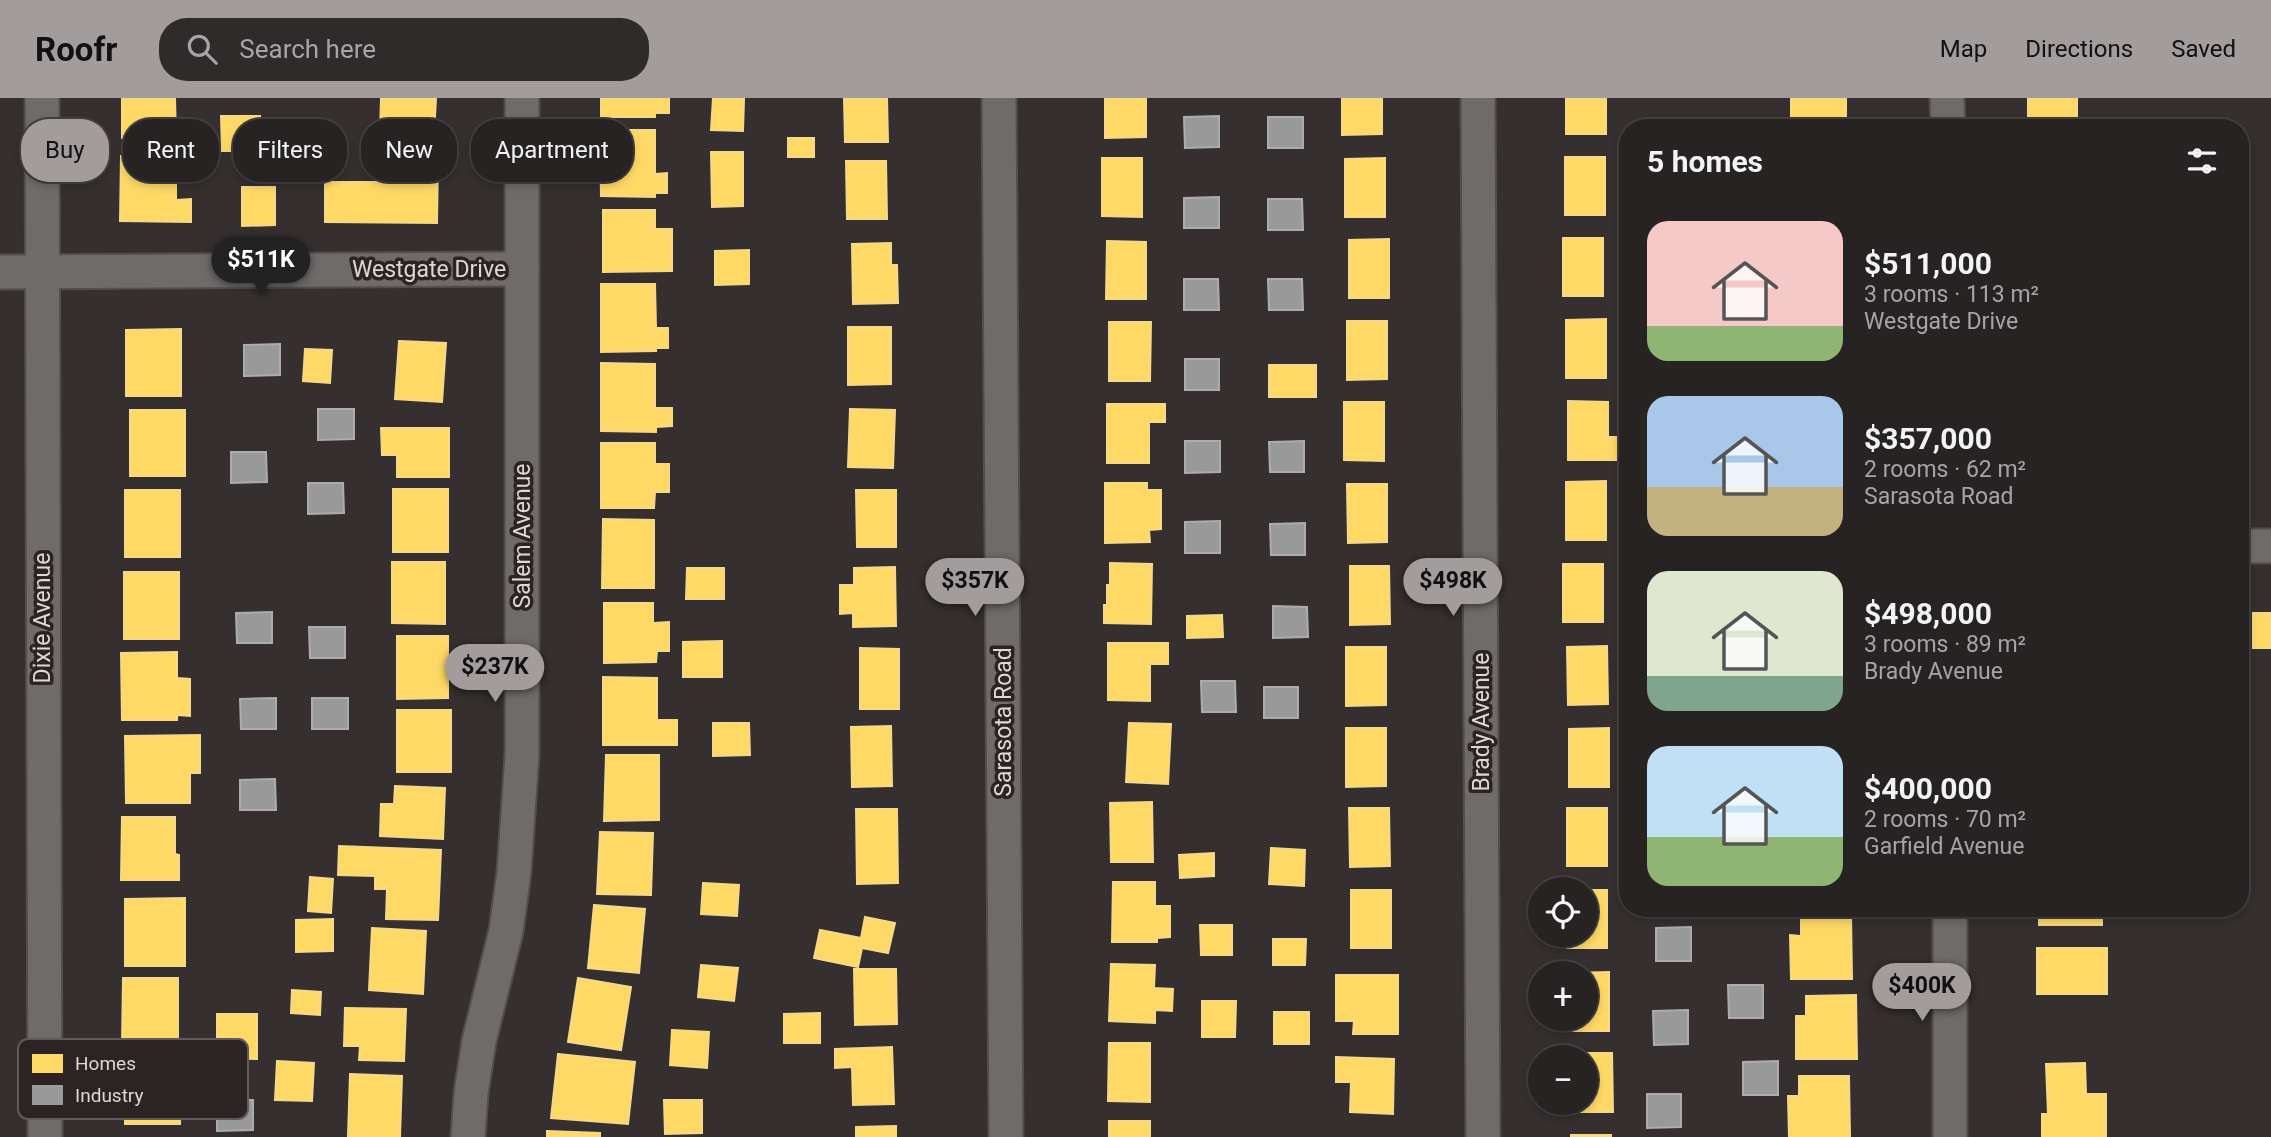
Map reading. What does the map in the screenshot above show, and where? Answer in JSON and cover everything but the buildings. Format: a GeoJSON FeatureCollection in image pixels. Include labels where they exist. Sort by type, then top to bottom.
{"type":"FeatureCollection","features":[{"type":"Feature","properties":{"kind":"street","name":"Dixie Avenue"},"geometry":{"type":"LineString","coordinates":[[42,98],[45,1039]]}},
{"type":"Feature","properties":{"kind":"street","name":"Salem Avenue"},"geometry":{"type":"LineString","coordinates":[[468,1137],[479,1041],[506,931],[514,872],[522,755],[522,98]]}},
{"type":"Feature","properties":{"kind":"street","name":"Sarasota Road"},"geometry":{"type":"LineString","coordinates":[[999,98],[1006,1137]]}},
{"type":"Feature","properties":{"kind":"street","name":"Brady Avenue"},"geometry":{"type":"LineString","coordinates":[[1478,98],[1483,1137]]}},
{"type":"Feature","properties":{"kind":"street"},"geometry":{"type":"LineString","coordinates":[[1947,98],[1948,119]]}},
{"type":"Feature","properties":{"kind":"street","name":"Westgate Drive"},"geometry":{"type":"LineString","coordinates":[[0,272],[522,269]]}},
{"type":"Feature","properties":{"kind":"street"},"geometry":{"type":"LineString","coordinates":[[2249,546],[2271,546]]}},
{"type":"Feature","properties":{"kind":"street"},"geometry":{"type":"LineString","coordinates":[[1950,917],[1950,1137]]}},
{"type":"Feature","properties":{"kind":"street","name":"Dixie Avenue"},"geometry":{"type":"LineString","coordinates":[[45,1119],[45,1137]]}}]}
